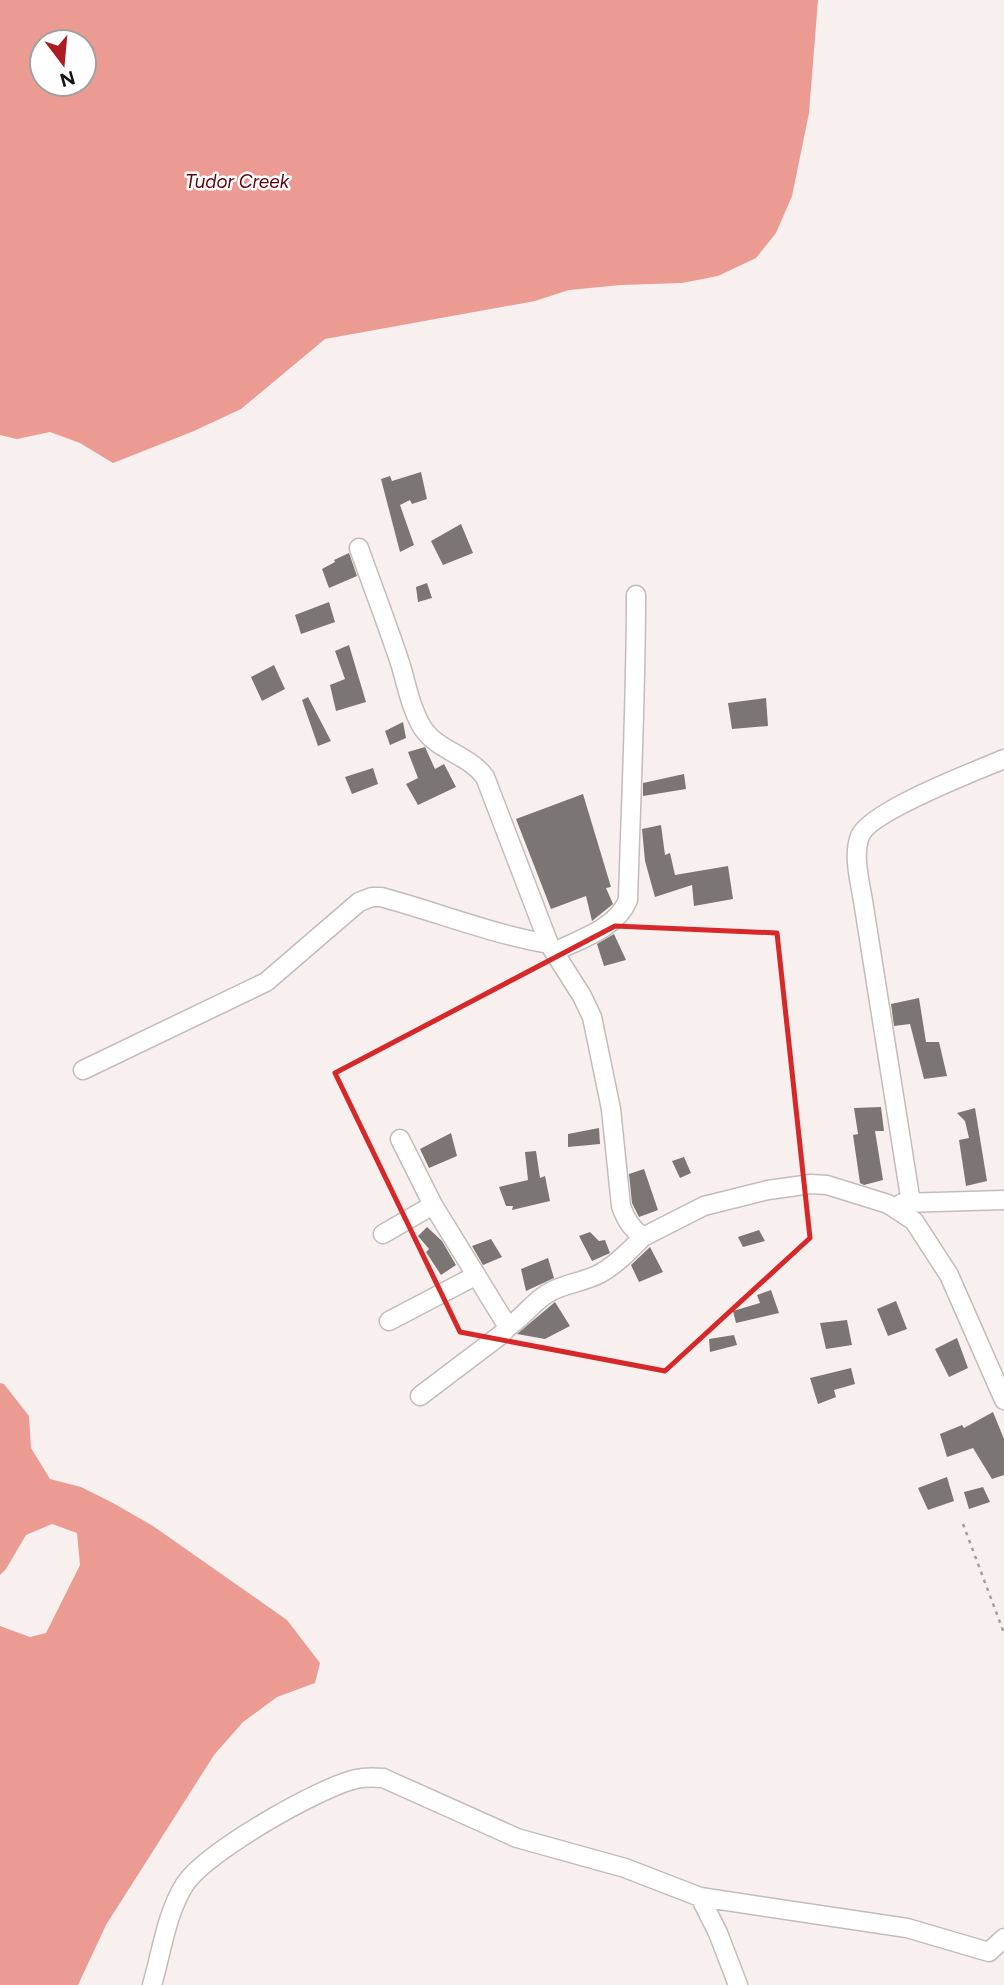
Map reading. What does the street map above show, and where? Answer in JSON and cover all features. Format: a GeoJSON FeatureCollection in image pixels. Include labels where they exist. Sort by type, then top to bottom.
{"type":"FeatureCollection","features":[{"type":"Feature","properties":{"kind":"street"},"geometry":{"type":"LineString","coordinates":[[359,548],[401,665],[411,703],[434,742],[464,757],[485,777],[551,948],[582,996],[592,1017],[611,1109],[621,1206],[633,1230],[643,1237]]}},
{"type":"Feature","properties":{"kind":"street"},"geometry":{"type":"LineString","coordinates":[[83,1070],[266,982],[359,902],[372,897],[381,897],[551,948],[608,925],[623,912],[628,900],[636,705],[636,595]]}},
{"type":"Feature","properties":{"kind":"street"},"geometry":{"type":"LineString","coordinates":[[912,1203],[862,896],[859,844],[864,830],[880,818],[915,798],[1004,759]]}},
{"type":"Feature","properties":{"kind":"street"},"geometry":{"type":"LineString","coordinates":[[400,1139],[433,1205],[508,1327]]}},
{"type":"Feature","properties":{"kind":"street"},"geometry":{"type":"LineString","coordinates":[[420,1396],[502,1334],[551,1291],[601,1273],[643,1237],[704,1206],[768,1190],[800,1185],[827,1185],[888,1204],[914,1221],[949,1275],[1004,1400]]}},
{"type":"Feature","properties":{"kind":"street"},"geometry":{"type":"LineString","coordinates":[[888,1204],[1004,1200]]}},
{"type":"Feature","properties":{"kind":"street"},"geometry":{"type":"LineString","coordinates":[[383,1234],[433,1205]]}},
{"type":"Feature","properties":{"kind":"street"},"geometry":{"type":"LineString","coordinates":[[389,1321],[475,1276]]}},
{"type":"Feature","properties":{"kind":"street"},"geometry":{"type":"LineString","coordinates":[[152,1985],[177,1897],[197,1869],[309,1797],[366,1777],[383,1778],[517,1838],[625,1868],[700,1897],[907,1928],[996,1956],[1004,1938]]}},
{"type":"Feature","properties":{"kind":"street"},"geometry":{"type":"LineString","coordinates":[[700,1897],[718,1933],[738,1985]]}},
{"type":"Feature","properties":{"kind":"path"},"geometry":{"type":"LineString","coordinates":[[963,1524],[1004,1633]]}},
{"type":"Feature","properties":{"kind":"highlighted area"},"geometry":{"type":"Polygon","coordinates":[[[615,926],[777,933],[810,1238],[665,1371],[460,1332],[335,1073],[615,926]]]}},
{"type":"Feature","properties":{"kind":"water","name":"Tudor Creek"},"geometry":{"type":"Polygon","coordinates":[[[0,0],[818,0],[809,113],[792,196],[776,233],[756,258],[718,276],[682,283],[569,290],[535,301],[325,339],[241,409],[113,463],[80,443],[50,432],[17,439],[0,435],[0,0]]]}},
{"type":"Feature","properties":{"kind":"water"},"geometry":{"type":"Polygon","coordinates":[[[0,1383],[4,1384],[29,1416],[31,1448],[50,1479],[81,1487],[153,1526],[287,1620],[320,1663],[315,1683],[277,1697],[243,1722],[214,1755],[106,1925],[78,1985],[0,1985],[0,1626],[30,1637],[46,1633],[80,1565],[77,1533],[52,1524],[26,1535],[0,1575],[0,1383]]]}},
{"type":"Feature","properties":{"kind":"building"},"geometry":{"type":"Polygon","coordinates":[[[421,472],[427,499],[412,504],[410,500],[400,505],[414,545],[400,552],[381,479],[390,476],[392,481],[421,472]]]}},
{"type":"Feature","properties":{"kind":"building"},"geometry":{"type":"Polygon","coordinates":[[[461,524],[473,553],[443,565],[431,541],[461,524]]]}},
{"type":"Feature","properties":{"kind":"building"},"geometry":{"type":"Polygon","coordinates":[[[349,553],[357,576],[329,588],[322,569],[349,553]]]}},
{"type":"Feature","properties":{"kind":"building"},"geometry":{"type":"Polygon","coordinates":[[[427,583],[432,598],[418,602],[416,587],[427,583]]]}},
{"type":"Feature","properties":{"kind":"building"},"geometry":{"type":"Polygon","coordinates":[[[329,602],[335,622],[301,634],[295,615],[329,602]]]}},
{"type":"Feature","properties":{"kind":"building"},"geometry":{"type":"Polygon","coordinates":[[[349,645],[366,702],[336,711],[330,685],[345,679],[335,651],[349,645]]]}},
{"type":"Feature","properties":{"kind":"building"},"geometry":{"type":"Polygon","coordinates":[[[274,665],[285,689],[262,701],[251,677],[274,665]]]}},
{"type":"Feature","properties":{"kind":"building"},"geometry":{"type":"Polygon","coordinates":[[[308,697],[331,741],[318,746],[302,700],[308,697]]]}},
{"type":"Feature","properties":{"kind":"building"},"geometry":{"type":"Polygon","coordinates":[[[766,698],[768,726],[732,729],[728,703],[766,698]]]}},
{"type":"Feature","properties":{"kind":"building"},"geometry":{"type":"Polygon","coordinates":[[[403,722],[406,738],[390,745],[385,731],[403,722]]]}},
{"type":"Feature","properties":{"kind":"building"},"geometry":{"type":"Polygon","coordinates":[[[425,747],[435,769],[444,764],[456,787],[418,805],[406,784],[418,778],[408,752],[425,747]]]}},
{"type":"Feature","properties":{"kind":"building"},"geometry":{"type":"Polygon","coordinates":[[[373,768],[378,784],[352,794],[345,777],[373,768]]]}},
{"type":"Feature","properties":{"kind":"building"},"geometry":{"type":"Polygon","coordinates":[[[684,774],[686,789],[643,796],[643,783],[684,774]]]}},
{"type":"Feature","properties":{"kind":"building"},"geometry":{"type":"Polygon","coordinates":[[[583,794],[611,887],[606,888],[613,904],[592,921],[586,896],[551,909],[516,819],[583,794]]]}},
{"type":"Feature","properties":{"kind":"building"},"geometry":{"type":"Polygon","coordinates":[[[661,825],[665,855],[670,853],[675,875],[728,866],[733,899],[694,906],[692,885],[655,897],[645,861],[642,829],[661,825]]]}},
{"type":"Feature","properties":{"kind":"building"},"geometry":{"type":"Polygon","coordinates":[[[614,934],[626,960],[604,966],[597,944],[614,934]]]}},
{"type":"Feature","properties":{"kind":"building"},"geometry":{"type":"Polygon","coordinates":[[[919,998],[926,1042],[939,1042],[947,1076],[924,1079],[910,1024],[894,1026],[891,1004],[919,998]]]}},
{"type":"Feature","properties":{"kind":"building"},"geometry":{"type":"Polygon","coordinates":[[[881,1107],[884,1131],[875,1131],[883,1180],[864,1185],[860,1183],[853,1135],[858,1134],[854,1108],[881,1107]]]}},
{"type":"Feature","properties":{"kind":"building"},"geometry":{"type":"Polygon","coordinates":[[[975,1108],[987,1181],[966,1186],[959,1140],[969,1138],[965,1121],[957,1113],[975,1108]]]}},
{"type":"Feature","properties":{"kind":"building"},"geometry":{"type":"Polygon","coordinates":[[[599,1128],[600,1144],[568,1147],[568,1134],[599,1128]]]}},
{"type":"Feature","properties":{"kind":"building"},"geometry":{"type":"Polygon","coordinates":[[[451,1133],[457,1156],[429,1168],[420,1149],[451,1133]]]}},
{"type":"Feature","properties":{"kind":"building"},"geometry":{"type":"Polygon","coordinates":[[[536,1151],[540,1178],[545,1176],[550,1201],[512,1210],[513,1206],[506,1206],[499,1187],[528,1180],[525,1152],[536,1151]]]}},
{"type":"Feature","properties":{"kind":"building"},"geometry":{"type":"Polygon","coordinates":[[[684,1157],[691,1173],[680,1178],[672,1161],[684,1157]]]}},
{"type":"Feature","properties":{"kind":"building"},"geometry":{"type":"Polygon","coordinates":[[[644,1169],[658,1210],[639,1217],[632,1203],[629,1174],[644,1169]]]}},
{"type":"Feature","properties":{"kind":"building"},"geometry":{"type":"Polygon","coordinates":[[[427,1227],[442,1241],[456,1265],[441,1275],[426,1252],[429,1249],[418,1236],[427,1227]]]}},
{"type":"Feature","properties":{"kind":"building"},"geometry":{"type":"Polygon","coordinates":[[[759,1230],[765,1241],[743,1247],[738,1237],[759,1230]]]}},
{"type":"Feature","properties":{"kind":"building"},"geometry":{"type":"Polygon","coordinates":[[[590,1232],[599,1241],[605,1240],[610,1253],[592,1261],[579,1236],[590,1232]]]}},
{"type":"Feature","properties":{"kind":"building"},"geometry":{"type":"Polygon","coordinates":[[[491,1239],[502,1257],[483,1265],[472,1246],[491,1239]]]}},
{"type":"Feature","properties":{"kind":"building"},"geometry":{"type":"Polygon","coordinates":[[[650,1247],[663,1272],[639,1282],[631,1265],[650,1247]]]}},
{"type":"Feature","properties":{"kind":"building"},"geometry":{"type":"Polygon","coordinates":[[[548,1258],[554,1278],[526,1291],[521,1269],[548,1258]]]}},
{"type":"Feature","properties":{"kind":"building"},"geometry":{"type":"Polygon","coordinates":[[[771,1290],[779,1313],[736,1323],[733,1311],[760,1303],[757,1295],[771,1290]]]}},
{"type":"Feature","properties":{"kind":"building"},"geometry":{"type":"Polygon","coordinates":[[[896,1301],[907,1329],[888,1336],[877,1309],[896,1301]]]}},
{"type":"Feature","properties":{"kind":"building"},"geometry":{"type":"Polygon","coordinates":[[[555,1302],[570,1326],[545,1339],[517,1334],[555,1302]]]}},
{"type":"Feature","properties":{"kind":"building"},"geometry":{"type":"Polygon","coordinates":[[[847,1320],[852,1345],[826,1349],[820,1323],[847,1320]]]}},
{"type":"Feature","properties":{"kind":"building"},"geometry":{"type":"Polygon","coordinates":[[[734,1335],[737,1345],[710,1352],[709,1339],[734,1335]]]}},
{"type":"Feature","properties":{"kind":"building"},"geometry":{"type":"Polygon","coordinates":[[[957,1338],[968,1368],[949,1377],[935,1349],[957,1338]]]}},
{"type":"Feature","properties":{"kind":"building"},"geometry":{"type":"Polygon","coordinates":[[[851,1368],[855,1384],[834,1390],[836,1397],[818,1404],[810,1378],[851,1368]]]}},
{"type":"Feature","properties":{"kind":"building"},"geometry":{"type":"Polygon","coordinates":[[[993,1412],[1004,1439],[1004,1475],[992,1479],[973,1448],[947,1457],[940,1434],[962,1425],[964,1428],[993,1412]]]}},
{"type":"Feature","properties":{"kind":"building"},"geometry":{"type":"Polygon","coordinates":[[[947,1477],[954,1501],[928,1510],[918,1488],[947,1477]]]}},
{"type":"Feature","properties":{"kind":"building"},"geometry":{"type":"Polygon","coordinates":[[[983,1487],[990,1502],[969,1509],[964,1492],[983,1487]]]}}]}
